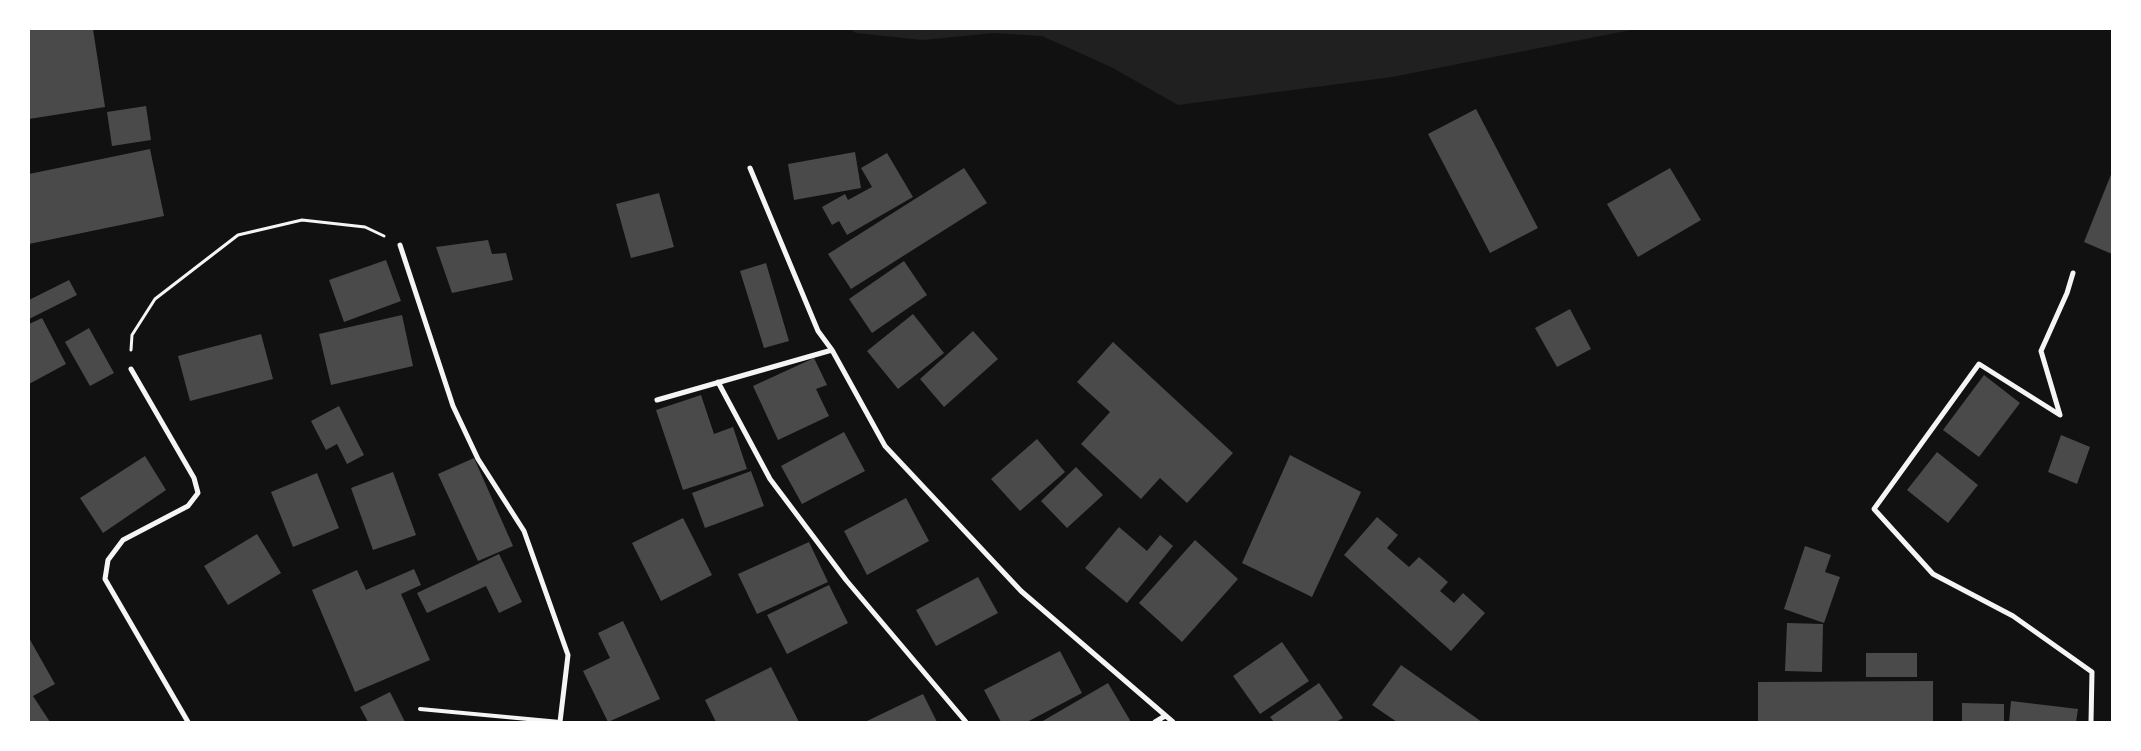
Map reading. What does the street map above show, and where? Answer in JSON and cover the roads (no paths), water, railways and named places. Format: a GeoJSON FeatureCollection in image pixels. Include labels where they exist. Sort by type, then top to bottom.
{"type":"FeatureCollection","features":[{"type":"Feature","properties":{"kind":"street"},"geometry":{"type":"LineString","coordinates":[[750,168],[818,331],[832,350],[885,446],[1021,590],[1172,722]]}},
{"type":"Feature","properties":{"kind":"street"},"geometry":{"type":"LineString","coordinates":[[400,245],[453,406],[478,459],[524,531],[568,655],[560,722]]}},
{"type":"Feature","properties":{"kind":"street"},"geometry":{"type":"LineString","coordinates":[[2073,273],[2067,293],[2041,352],[2060,415],[1979,364],[1874,510],[1933,574],[2013,616],[2092,672],[2091,722]]}},
{"type":"Feature","properties":{"kind":"street"},"geometry":{"type":"LineString","coordinates":[[657,400],[832,350]]}},
{"type":"Feature","properties":{"kind":"street"},"geometry":{"type":"LineString","coordinates":[[131,369],[194,478],[198,493],[188,506],[123,540],[108,560],[105,579],[188,722]]}},
{"type":"Feature","properties":{"kind":"street"},"geometry":{"type":"LineString","coordinates":[[718,382],[770,479],[846,580],[966,722]]}},
{"type":"Feature","properties":{"kind":"street"},"geometry":{"type":"LineString","coordinates":[[1155,722],[1165,716]]}},
{"type":"Feature","properties":{"kind":"lane"},"geometry":{"type":"LineString","coordinates":[[420,709],[560,722]]}}]}
